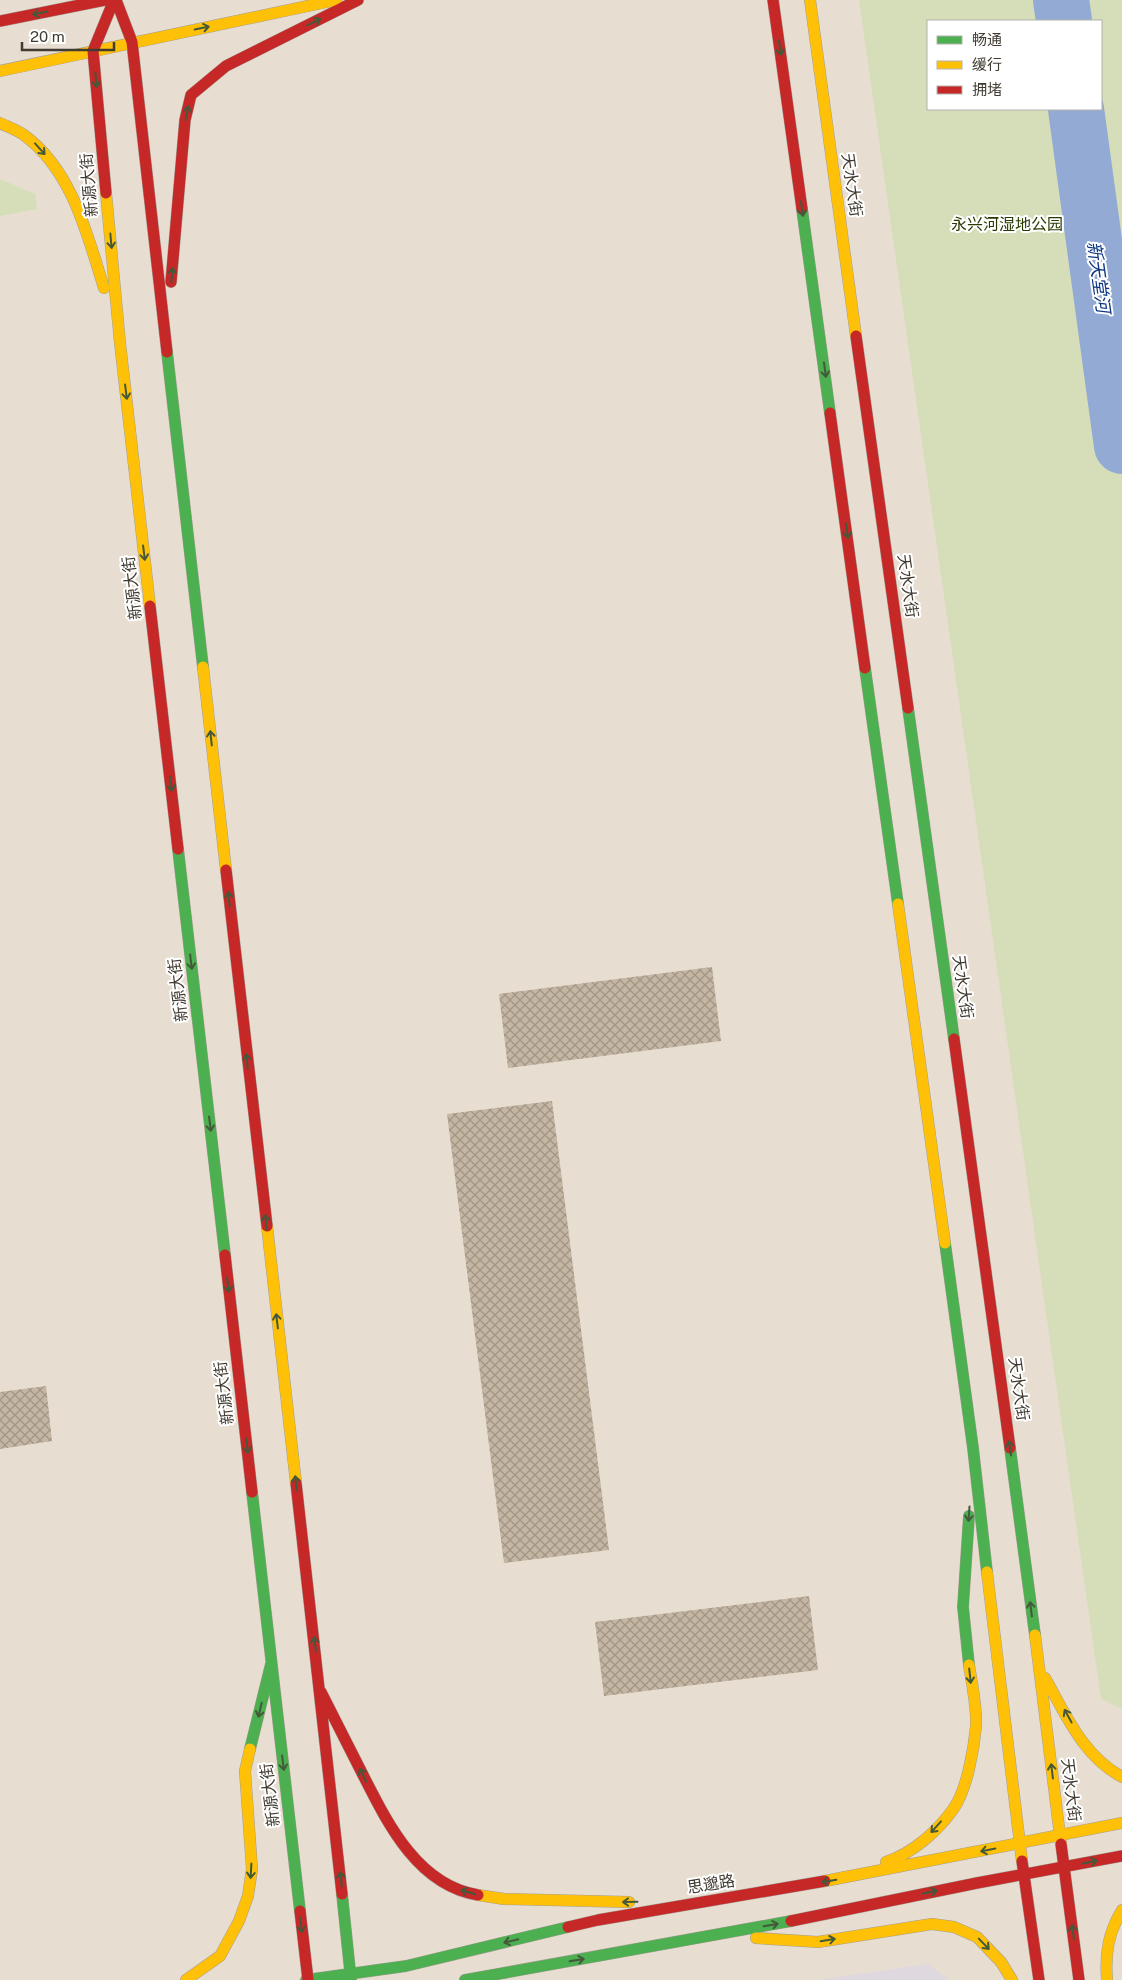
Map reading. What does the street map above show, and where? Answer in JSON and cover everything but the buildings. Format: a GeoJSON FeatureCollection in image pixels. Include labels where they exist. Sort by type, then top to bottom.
{"type":"FeatureCollection","features":[{"type":"Feature","properties":{"kind":"main road"},"geometry":{"type":"LineString","coordinates":[[0,21],[105,0]]}},
{"type":"Feature","properties":{"kind":"main road","name":"新源大街"},"geometry":{"type":"LineString","coordinates":[[115,0],[132,42],[321,1692],[351,1977]]}},
{"type":"Feature","properties":{"kind":"main road","name":"新源大街"},"geometry":{"type":"LineString","coordinates":[[115,0],[93,51],[120,343],[307,1980]]}},
{"type":"Feature","properties":{"kind":"main road"},"geometry":{"type":"LineString","coordinates":[[0,71],[336,0]]}},
{"type":"Feature","properties":{"kind":"main road"},"geometry":{"type":"LineString","coordinates":[[166,341],[185,120],[191,95],[226,66],[358,0]]}},
{"type":"Feature","properties":{"kind":"main road"},"geometry":{"type":"LineString","coordinates":[[773,0],[974,1448],[1019,1844],[1039,1980]]}},
{"type":"Feature","properties":{"kind":"main road","name":"天水大街"},"geometry":{"type":"LineString","coordinates":[[810,0],[1015,1482],[1079,1980]]}},
{"type":"Feature","properties":{"kind":"main road"},"geometry":{"type":"LineString","coordinates":[[0,123],[30,138],[57,168],[85,226],[120,343]]}},
{"type":"Feature","properties":{"kind":"main road"},"geometry":{"type":"LineString","coordinates":[[849,1877],[903,1856],[931,1834],[955,1807],[969,1772],[976,1725],[963,1607],[974,1448]]}},
{"type":"Feature","properties":{"kind":"main road"},"geometry":{"type":"LineString","coordinates":[[186,1980],[220,1956],[238,1921],[248,1896],[252,1869],[246,1771],[272,1663]]}},
{"type":"Feature","properties":{"kind":"main road"},"geometry":{"type":"LineString","coordinates":[[1039,1669],[1084,1746],[1107,1769],[1122,1778]]}},
{"type":"Feature","properties":{"kind":"main road"},"geometry":{"type":"LineString","coordinates":[[321,1692],[388,1825],[416,1861],[443,1882],[472,1894],[504,1898],[598,1902],[714,1900]]}},
{"type":"Feature","properties":{"kind":"main road","name":"思邈路"},"geometry":{"type":"LineString","coordinates":[[307,1980],[351,1977],[406,1966],[598,1920],[849,1877],[1122,1823]]}},
{"type":"Feature","properties":{"kind":"main road"},"geometry":{"type":"LineString","coordinates":[[465,1980],[710,1936],[1122,1856]]}},
{"type":"Feature","properties":{"kind":"main road"},"geometry":{"type":"LineString","coordinates":[[1108,1980],[1105,1957],[1111,1926],[1122,1910]]}},
{"type":"Feature","properties":{"kind":"main road"},"geometry":{"type":"LineString","coordinates":[[710,1936],[818,1942],[932,1924],[954,1927],[977,1937],[1001,1962],[1012,1980]]}},
{"type":"Feature","properties":{"kind":"main road"},"geometry":{"type":"LineString","coordinates":[[514,1980],[529,1969]]}},
{"type":"Feature","properties":{"kind":"shaded area"},"geometry":{"type":"Polygon","coordinates":[[[928,1964],[949,1980],[817,1980],[928,1964]]]}},
{"type":"Feature","properties":{"kind":"green space","name":"永兴河湿地公园"},"geometry":{"type":"Polygon","coordinates":[[[859,0],[1122,0],[1122,1709],[1101,1699],[859,0]]]}},
{"type":"Feature","properties":{"kind":"green space"},"geometry":{"type":"Polygon","coordinates":[[[0,179],[35,194],[37,209],[0,216],[0,179]]]}},
{"type":"Feature","properties":{"kind":"waterway","name":"新天堂河"},"geometry":{"type":"LineString","coordinates":[[1061,0],[1064,20]]}},
{"type":"Feature","properties":{"kind":"waterway","name":"新天堂河"},"geometry":{"type":"LineString","coordinates":[[1076,110],[1122,446]]}},
{"type":"Feature","properties":{"kind":"traffic: fast"},"geometry":{"type":"LineString","coordinates":[[802,209],[830,413]]}},
{"type":"Feature","properties":{"kind":"traffic: fast"},"geometry":{"type":"LineString","coordinates":[[167,352],[203,667]]}},
{"type":"Feature","properties":{"kind":"traffic: fast"},"geometry":{"type":"LineString","coordinates":[[865,668],[898,904]]}},
{"type":"Feature","properties":{"kind":"traffic: fast"},"geometry":{"type":"LineString","coordinates":[[908,708],[954,1039]]}},
{"type":"Feature","properties":{"kind":"traffic: fast"},"geometry":{"type":"LineString","coordinates":[[178,849],[225,1255]]}},
{"type":"Feature","properties":{"kind":"traffic: fast"},"geometry":{"type":"LineString","coordinates":[[945,1243],[973,1448],[987,1572]]}},
{"type":"Feature","properties":{"kind":"traffic: fast"},"geometry":{"type":"LineString","coordinates":[[1010,1448],[1035,1635]]}},
{"type":"Feature","properties":{"kind":"traffic: fast"},"geometry":{"type":"LineString","coordinates":[[252,1492],[300,1911]]}},
{"type":"Feature","properties":{"kind":"traffic: fast"},"geometry":{"type":"LineString","coordinates":[[969,1516],[963,1607],[969,1665]]}},
{"type":"Feature","properties":{"kind":"traffic: fast"},"geometry":{"type":"LineString","coordinates":[[250,1749],[271,1664]]}},
{"type":"Feature","properties":{"kind":"traffic: fast"},"geometry":{"type":"LineString","coordinates":[[342,1894],[351,1980]]}},
{"type":"Feature","properties":{"kind":"traffic: fast"},"geometry":{"type":"LineString","coordinates":[[465,1980],[791,1921]]}},
{"type":"Feature","properties":{"kind":"traffic: fast"},"geometry":{"type":"LineString","coordinates":[[306,1980],[406,1966],[568,1927]]}},
{"type":"Feature","properties":{"kind":"traffic: slow"},"geometry":{"type":"LineString","coordinates":[[0,71],[336,0]]}},
{"type":"Feature","properties":{"kind":"traffic: slow"},"geometry":{"type":"LineString","coordinates":[[810,0],[856,336]]}},
{"type":"Feature","properties":{"kind":"traffic: slow"},"geometry":{"type":"LineString","coordinates":[[0,123],[24,135],[41,149],[66,185],[84,225],[104,288]]}},
{"type":"Feature","properties":{"kind":"traffic: slow"},"geometry":{"type":"LineString","coordinates":[[106,193],[120,343],[150,606]]}},
{"type":"Feature","properties":{"kind":"traffic: slow"},"geometry":{"type":"LineString","coordinates":[[203,667],[226,870]]}},
{"type":"Feature","properties":{"kind":"traffic: slow"},"geometry":{"type":"LineString","coordinates":[[898,904],[945,1243]]}},
{"type":"Feature","properties":{"kind":"traffic: slow"},"geometry":{"type":"LineString","coordinates":[[267,1226],[296,1483]]}},
{"type":"Feature","properties":{"kind":"traffic: slow"},"geometry":{"type":"LineString","coordinates":[[987,1572],[1022,1861]]}},
{"type":"Feature","properties":{"kind":"traffic: slow"},"geometry":{"type":"LineString","coordinates":[[1035,1635],[1061,1844]]}},
{"type":"Feature","properties":{"kind":"traffic: slow"},"geometry":{"type":"LineString","coordinates":[[886,1862],[906,1853],[933,1833],[959,1800],[972,1757],[976,1726],[975,1703],[969,1665]]}},
{"type":"Feature","properties":{"kind":"traffic: slow"},"geometry":{"type":"LineString","coordinates":[[1045,1678],[1068,1720],[1086,1746],[1096,1758],[1122,1777]]}},
{"type":"Feature","properties":{"kind":"traffic: slow"},"geometry":{"type":"LineString","coordinates":[[186,1980],[220,1956],[239,1921],[248,1896],[252,1869],[245,1771],[250,1749]]}},
{"type":"Feature","properties":{"kind":"traffic: slow"},"geometry":{"type":"LineString","coordinates":[[825,1881],[1122,1823]]}},
{"type":"Feature","properties":{"kind":"traffic: slow"},"geometry":{"type":"LineString","coordinates":[[478,1895],[504,1899],[629,1902]]}},
{"type":"Feature","properties":{"kind":"traffic: slow"},"geometry":{"type":"LineString","coordinates":[[1107,1980],[1108,1944],[1113,1927],[1122,1910]]}},
{"type":"Feature","properties":{"kind":"traffic: slow"},"geometry":{"type":"LineString","coordinates":[[756,1938],[818,1942],[932,1924],[954,1927],[977,1937],[1001,1962],[1012,1980]]}},
{"type":"Feature","properties":{"kind":"traffic: jam"},"geometry":{"type":"LineString","coordinates":[[0,21],[105,0]]}},
{"type":"Feature","properties":{"kind":"traffic: jam"},"geometry":{"type":"LineString","coordinates":[[106,193],[93,51],[114,0]]}},
{"type":"Feature","properties":{"kind":"traffic: jam"},"geometry":{"type":"LineString","coordinates":[[116,0],[132,42],[167,352]]}},
{"type":"Feature","properties":{"kind":"traffic: jam"},"geometry":{"type":"LineString","coordinates":[[171,282],[185,120],[191,95],[226,66],[358,0]]}},
{"type":"Feature","properties":{"kind":"traffic: jam"},"geometry":{"type":"LineString","coordinates":[[773,0],[802,209]]}},
{"type":"Feature","properties":{"kind":"traffic: jam"},"geometry":{"type":"LineString","coordinates":[[856,336],[908,708]]}},
{"type":"Feature","properties":{"kind":"traffic: jam"},"geometry":{"type":"LineString","coordinates":[[830,413],[865,668]]}},
{"type":"Feature","properties":{"kind":"traffic: jam"},"geometry":{"type":"LineString","coordinates":[[150,606],[178,849]]}},
{"type":"Feature","properties":{"kind":"traffic: jam"},"geometry":{"type":"LineString","coordinates":[[226,870],[267,1226]]}},
{"type":"Feature","properties":{"kind":"traffic: jam"},"geometry":{"type":"LineString","coordinates":[[954,1039],[1010,1448]]}},
{"type":"Feature","properties":{"kind":"traffic: jam"},"geometry":{"type":"LineString","coordinates":[[225,1255],[252,1492]]}},
{"type":"Feature","properties":{"kind":"traffic: jam"},"geometry":{"type":"LineString","coordinates":[[296,1483],[342,1894]]}},
{"type":"Feature","properties":{"kind":"traffic: jam"},"geometry":{"type":"LineString","coordinates":[[321,1692],[381,1810],[406,1848],[420,1864],[437,1878],[456,1889],[478,1895]]}},
{"type":"Feature","properties":{"kind":"traffic: jam"},"geometry":{"type":"LineString","coordinates":[[1061,1844],[1079,1980]]}},
{"type":"Feature","properties":{"kind":"traffic: jam"},"geometry":{"type":"LineString","coordinates":[[791,1921],[1122,1856]]}},
{"type":"Feature","properties":{"kind":"traffic: jam"},"geometry":{"type":"LineString","coordinates":[[1022,1861],[1039,1980]]}},
{"type":"Feature","properties":{"kind":"traffic: jam"},"geometry":{"type":"LineString","coordinates":[[568,1927],[598,1920],[825,1881]]}},
{"type":"Feature","properties":{"kind":"traffic: jam"},"geometry":{"type":"LineString","coordinates":[[300,1911],[308,1980]]}}]}
